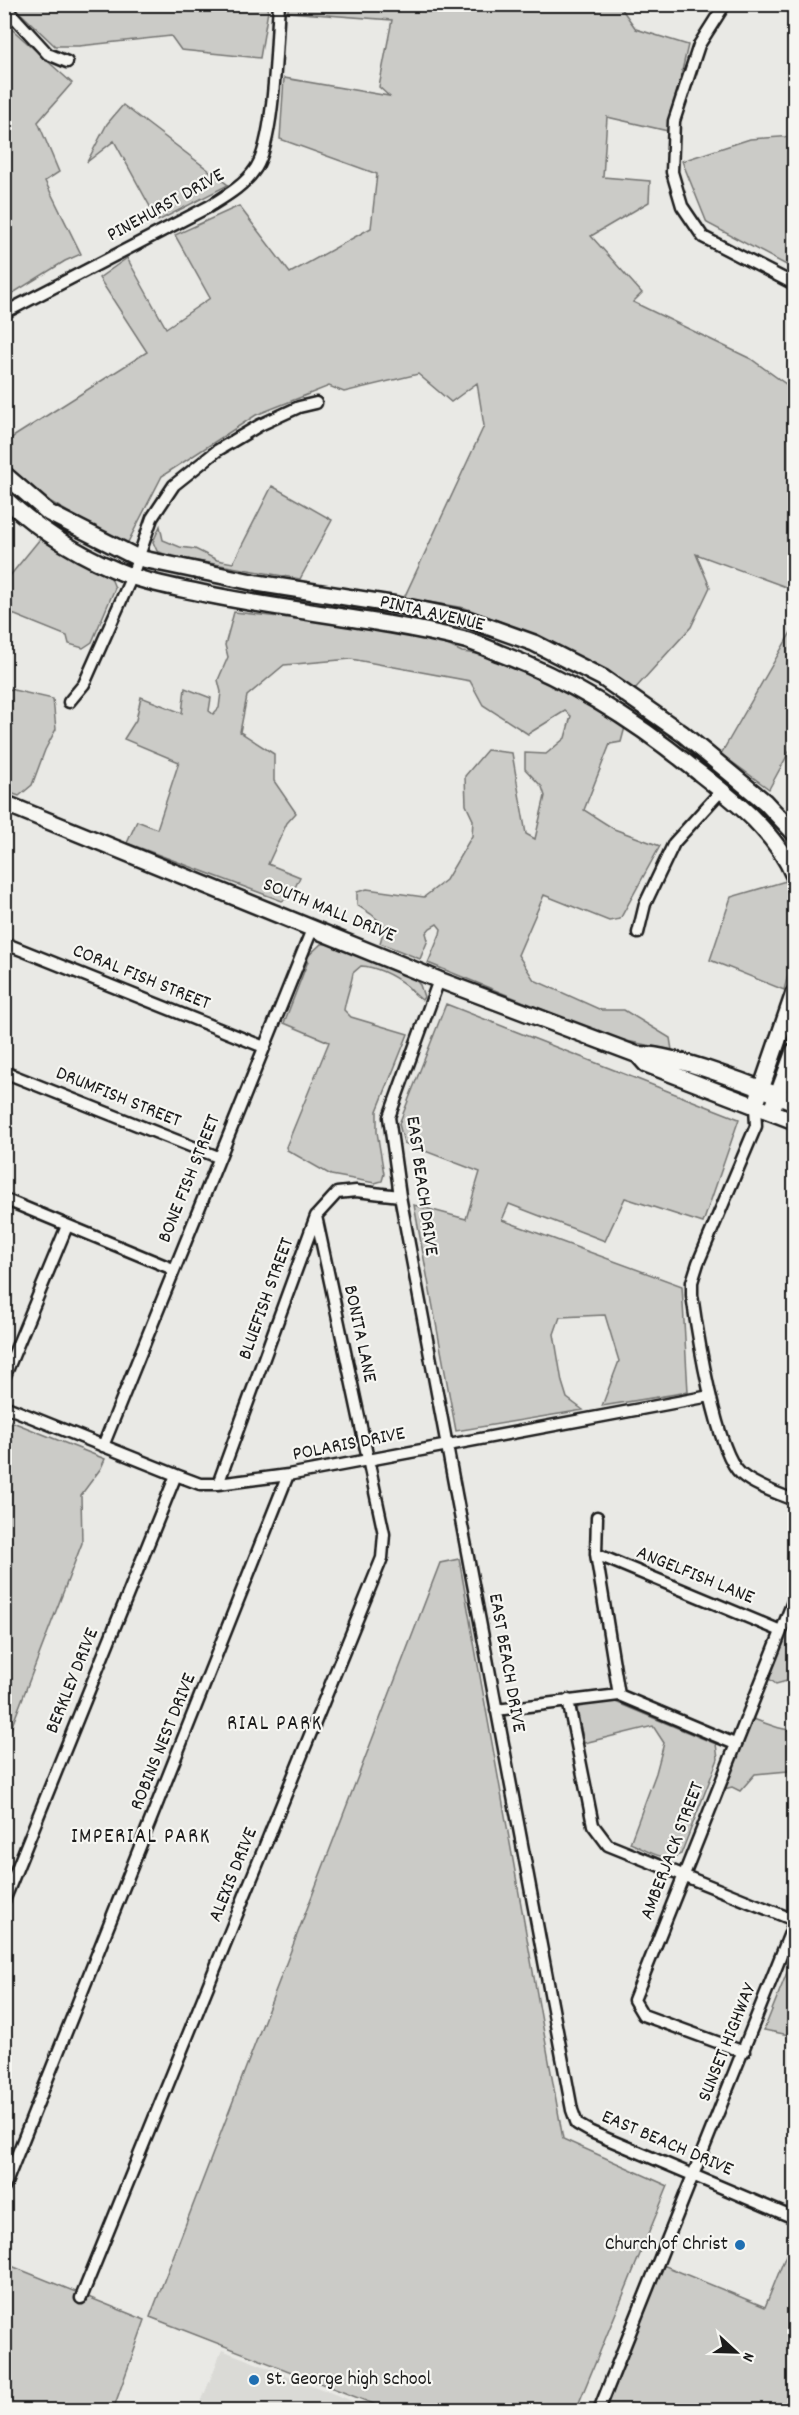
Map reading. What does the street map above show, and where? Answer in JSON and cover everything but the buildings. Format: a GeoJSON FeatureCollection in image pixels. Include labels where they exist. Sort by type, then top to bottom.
{"type":"FeatureCollection","features":[{"type":"Feature","properties":{"kind":"street","name":"PINEHURST DRIVE"},"geometry":{"type":"LineString","coordinates":[[4,313],[210,206],[250,176],[256,168],[268,136],[279,4]]}},
{"type":"Feature","properties":{"kind":"street"},"geometry":{"type":"LineString","coordinates":[[725,4],[699,45],[674,121],[672,171],[682,206],[703,237],[795,284]]}},
{"type":"Feature","properties":{"kind":"street"},"geometry":{"type":"LineString","coordinates":[[4,6],[48,54],[67,62]]}},
{"type":"Feature","properties":{"kind":"street"},"geometry":{"type":"LineString","coordinates":[[69,702],[84,684],[132,576],[153,518],[174,485],[218,450],[260,425],[299,407],[316,403]]}},
{"type":"Feature","properties":{"kind":"street","name":"PINTA AVENUE"},"geometry":{"type":"LineString","coordinates":[[4,474],[50,513],[138,558],[257,584],[397,605],[467,619],[534,643],[603,678],[683,734],[733,773],[795,833]]}},
{"type":"Feature","properties":{"kind":"street","name":"PINTA AVENUE"},"geometry":{"type":"LineString","coordinates":[[4,498],[40,528],[132,576],[255,604],[390,624],[463,640],[528,664],[594,697],[671,750],[722,791],[773,840],[795,876]]}},
{"type":"Feature","properties":{"kind":"street"},"geometry":{"type":"LineString","coordinates":[[463,640],[467,619]]}},
{"type":"Feature","properties":{"kind":"street"},"geometry":{"type":"LineString","coordinates":[[638,933],[645,904],[674,843],[722,791]]}},
{"type":"Feature","properties":{"kind":"street","name":"SOUTH MALL DRIVE"},"geometry":{"type":"LineString","coordinates":[[4,803],[439,980],[638,1055],[650,1054],[795,1102]]}},
{"type":"Feature","properties":{"kind":"street","name":"BONE FISH STREET"},"geometry":{"type":"LineString","coordinates":[[103,1446],[172,1269],[312,927]]}},
{"type":"Feature","properties":{"kind":"street","name":"CORAL FISH STREET"},"geometry":{"type":"LineString","coordinates":[[4,943],[264,1047]]}},
{"type":"Feature","properties":{"kind":"street","name":"EAST BEACH DRIVE"},"geometry":{"type":"LineString","coordinates":[[439,980],[389,1117],[400,1196],[572,2110],[577,2124],[795,2218]]}},
{"type":"Feature","properties":{"kind":"street"},"geometry":{"type":"LineString","coordinates":[[756,1126],[755,1106],[795,993]]}},
{"type":"Feature","properties":{"kind":"street"},"geometry":{"type":"LineString","coordinates":[[795,1051],[771,1112],[756,1126],[692,1281],[692,1298],[710,1396],[727,1456],[741,1474],[795,1500]]}},
{"type":"Feature","properties":{"kind":"street","name":"SOUTH MALL DRIVE"},"geometry":{"type":"LineString","coordinates":[[638,1055],[646,1064],[795,1121]]}},
{"type":"Feature","properties":{"kind":"street","name":"DRUMFISH STREET"},"geometry":{"type":"LineString","coordinates":[[5,1073],[218,1157]]}},
{"type":"Feature","properties":{"kind":"street","name":"BLUEFISH STREET"},"geometry":{"type":"LineString","coordinates":[[218,1484],[316,1216],[337,1193],[356,1191],[400,1196]]}},
{"type":"Feature","properties":{"kind":"street"},"geometry":{"type":"LineString","coordinates":[[4,1199],[172,1269]]}},
{"type":"Feature","properties":{"kind":"street","name":"BONITA LANE"},"geometry":{"type":"LineString","coordinates":[[316,1216],[366,1459]]}},
{"type":"Feature","properties":{"kind":"street"},"geometry":{"type":"LineString","coordinates":[[4,1378],[67,1226]]}},
{"type":"Feature","properties":{"kind":"street","name":"POLARIS DRIVE"},"geometry":{"type":"LineString","coordinates":[[4,1406],[200,1484],[218,1484],[288,1475],[710,1396]]}},
{"type":"Feature","properties":{"kind":"street","name":"ALEXIS DRIVE"},"geometry":{"type":"LineString","coordinates":[[81,2298],[378,1567],[384,1534],[366,1459]]}},
{"type":"Feature","properties":{"kind":"street","name":"BERKLEY DRIVE"},"geometry":{"type":"LineString","coordinates":[[4,1901],[176,1475]]}},
{"type":"Feature","properties":{"kind":"street","name":"ROBINS NEST DRIVE"},"geometry":{"type":"LineString","coordinates":[[4,2188],[288,1475]]}},
{"type":"Feature","properties":{"kind":"street"},"geometry":{"type":"LineString","coordinates":[[597,1517],[596,1554],[619,1695]]}},
{"type":"Feature","properties":{"kind":"street","name":"ANGELFISH LANE"},"geometry":{"type":"LineString","coordinates":[[596,1554],[781,1631]]}},
{"type":"Feature","properties":{"kind":"street","name":"AMBERJACK STREET"},"geometry":{"type":"LineString","coordinates":[[744,2052],[643,2015],[634,2000],[795,1599]]}},
{"type":"Feature","properties":{"kind":"street"},"geometry":{"type":"LineString","coordinates":[[496,1710],[619,1695],[735,1744]]}},
{"type":"Feature","properties":{"kind":"street"},"geometry":{"type":"LineString","coordinates":[[568,1700],[593,1825],[608,1845],[795,1922]]}},
{"type":"Feature","properties":{"kind":"street","name":"SUNSET HIGHWAY"},"geometry":{"type":"LineString","coordinates":[[599,2410],[795,1922]]}},
{"type":"Feature","properties":{"kind":"shaded area"},"geometry":{"type":"Polygon","coordinates":[[[12,5],[269,5],[260,58],[181,50],[171,36],[79,46],[55,46],[12,5]]]}},
{"type":"Feature","properties":{"kind":"shaded area"},"geometry":{"type":"Polygon","coordinates":[[[288,5],[619,5],[636,29],[688,45],[668,131],[607,117],[603,177],[650,181],[649,202],[591,236],[642,293],[633,302],[751,359],[794,390],[794,590],[696,554],[710,587],[691,627],[633,691],[593,663],[520,629],[465,608],[404,598],[484,426],[477,383],[451,402],[418,374],[344,392],[329,386],[256,415],[162,476],[126,546],[51,502],[5,463],[5,442],[147,352],[99,278],[127,258],[166,328],[210,298],[175,235],[239,206],[290,273],[371,228],[377,174],[280,139],[284,78],[389,96],[379,87],[392,20],[288,12],[288,5]]]}},
{"type":"Feature","properties":{"kind":"shaded area"},"geometry":{"type":"Polygon","coordinates":[[[5,23],[72,83],[38,122],[59,172],[45,181],[81,254],[65,261],[5,298],[5,23]]]}},
{"type":"Feature","properties":{"kind":"shaded area"},"geometry":{"type":"Polygon","coordinates":[[[123,105],[228,185],[158,221],[114,141],[87,162],[107,124],[123,105]]]}},
{"type":"Feature","properties":{"kind":"shaded area"},"geometry":{"type":"Polygon","coordinates":[[[794,136],[794,269],[707,223],[682,161],[750,139],[794,136]]]}},
{"type":"Feature","properties":{"kind":"shaded area"},"geometry":{"type":"Polygon","coordinates":[[[272,486],[332,520],[300,579],[169,556],[157,551],[153,542],[160,526],[163,540],[180,547],[195,549],[217,560],[233,563],[272,486]]]}},
{"type":"Feature","properties":{"kind":"shaded area"},"geometry":{"type":"Polygon","coordinates":[[[40,539],[111,578],[115,588],[92,642],[83,648],[69,644],[67,636],[5,611],[4,583],[40,539]]]}},
{"type":"Feature","properties":{"kind":"shaded area"},"geometry":{"type":"Polygon","coordinates":[[[234,612],[373,627],[441,642],[462,652],[486,655],[564,686],[581,700],[625,727],[621,742],[610,744],[584,810],[614,829],[660,846],[620,919],[609,921],[544,895],[518,955],[534,980],[601,1010],[624,1010],[670,1038],[672,1050],[616,1039],[428,963],[440,934],[441,929],[437,924],[426,933],[428,940],[420,959],[380,943],[385,926],[357,905],[357,892],[367,889],[424,897],[446,880],[472,836],[473,820],[466,805],[465,776],[487,750],[512,753],[526,834],[535,839],[545,796],[542,787],[525,769],[525,753],[546,754],[565,738],[571,716],[565,711],[528,734],[483,705],[470,681],[351,659],[284,665],[247,696],[240,732],[274,754],[274,781],[296,813],[287,823],[268,864],[300,877],[291,896],[282,901],[127,843],[137,821],[157,829],[179,762],[124,739],[136,720],[141,697],[182,713],[185,688],[211,698],[209,711],[213,714],[219,708],[221,692],[218,680],[228,657],[225,645],[234,612]]]}},
{"type":"Feature","properties":{"kind":"shaded area"},"geometry":{"type":"Polygon","coordinates":[[[794,627],[794,743],[769,789],[721,754],[794,627]]]}},
{"type":"Feature","properties":{"kind":"shaded area"},"geometry":{"type":"Polygon","coordinates":[[[9,689],[53,699],[56,729],[45,750],[32,785],[19,796],[5,791],[4,700],[9,689]]]}},
{"type":"Feature","properties":{"kind":"shaded area"},"geometry":{"type":"Polygon","coordinates":[[[786,881],[794,922],[794,953],[784,990],[710,960],[731,897],[786,881]]]}},
{"type":"Feature","properties":{"kind":"shaded area"},"geometry":{"type":"Polygon","coordinates":[[[335,943],[413,977],[420,985],[424,997],[422,1000],[402,982],[379,970],[361,966],[353,973],[344,1010],[351,1017],[408,1034],[377,1111],[377,1132],[384,1174],[382,1181],[375,1183],[331,1175],[287,1150],[286,1147],[329,1042],[284,1023],[308,961],[307,957],[321,944],[335,943]]]}},
{"type":"Feature","properties":{"kind":"shaded area"},"geometry":{"type":"Polygon","coordinates":[[[446,1004],[739,1119],[703,1223],[625,1198],[605,1241],[509,1204],[502,1220],[682,1286],[688,1392],[602,1406],[619,1361],[605,1315],[560,1317],[554,1334],[562,1382],[567,1398],[583,1410],[456,1431],[414,1205],[466,1219],[480,1172],[404,1143],[399,1124],[446,1004]]]}},
{"type":"Feature","properties":{"kind":"shaded area"},"geometry":{"type":"Polygon","coordinates":[[[5,1419],[105,1459],[81,1495],[82,1543],[5,1744],[5,1419]]]}},
{"type":"Feature","properties":{"kind":"shaded area"},"geometry":{"type":"Polygon","coordinates":[[[459,1559],[563,2139],[668,2186],[576,2410],[389,2410],[150,2317],[440,1563],[459,1559]]]}},
{"type":"Feature","properties":{"kind":"shaded area"},"geometry":{"type":"Polygon","coordinates":[[[794,1611],[794,1679],[776,1684],[768,1678],[794,1611]]]}},
{"type":"Feature","properties":{"kind":"shaded area"},"geometry":{"type":"Polygon","coordinates":[[[584,1700],[613,1701],[716,1744],[718,1759],[681,1854],[662,1856],[630,1843],[656,1773],[664,1743],[653,1726],[584,1743],[577,1709],[584,1700]]]}},
{"type":"Feature","properties":{"kind":"shaded area"},"geometry":{"type":"Polygon","coordinates":[[[753,1719],[789,1730],[794,1722],[794,1755],[788,1771],[755,1774],[740,1791],[732,1787],[724,1789],[753,1719]]]}},
{"type":"Feature","properties":{"kind":"shaded area"},"geometry":{"type":"Polygon","coordinates":[[[794,1955],[794,2036],[764,2030],[794,1955]]]}},
{"type":"Feature","properties":{"kind":"shaded area"},"geometry":{"type":"Polygon","coordinates":[[[794,2235],[794,2410],[606,2410],[663,2265],[765,2307],[794,2235]]]}},
{"type":"Feature","properties":{"kind":"shaded area"},"geometry":{"type":"Polygon","coordinates":[[[4,2263],[145,2320],[113,2410],[5,2410],[4,2263]]]}},
{"type":"Feature","properties":{"kind":"shaded area","name":"St. George high School"},"geometry":{"type":"Polygon","coordinates":[[[222,2350],[375,2410],[198,2410],[222,2350]]]}},
{"type":"Feature","properties":{"kind":"place","name":"Church of Christ"},"geometry":{"type":"Point","coordinates":[740,2245]}},
{"type":"Feature","properties":{"kind":"place","name":"St. George high School"},"geometry":{"type":"Point","coordinates":[254,2380]}},
{"type":"Feature","properties":{"kind":"district","name":"RIAL PARK"},"geometry":{"type":"Point","coordinates":[275,1725]}},
{"type":"Feature","properties":{"kind":"district","name":"IMPERIAL PARK"},"geometry":{"type":"Point","coordinates":[141,1838]}}]}
